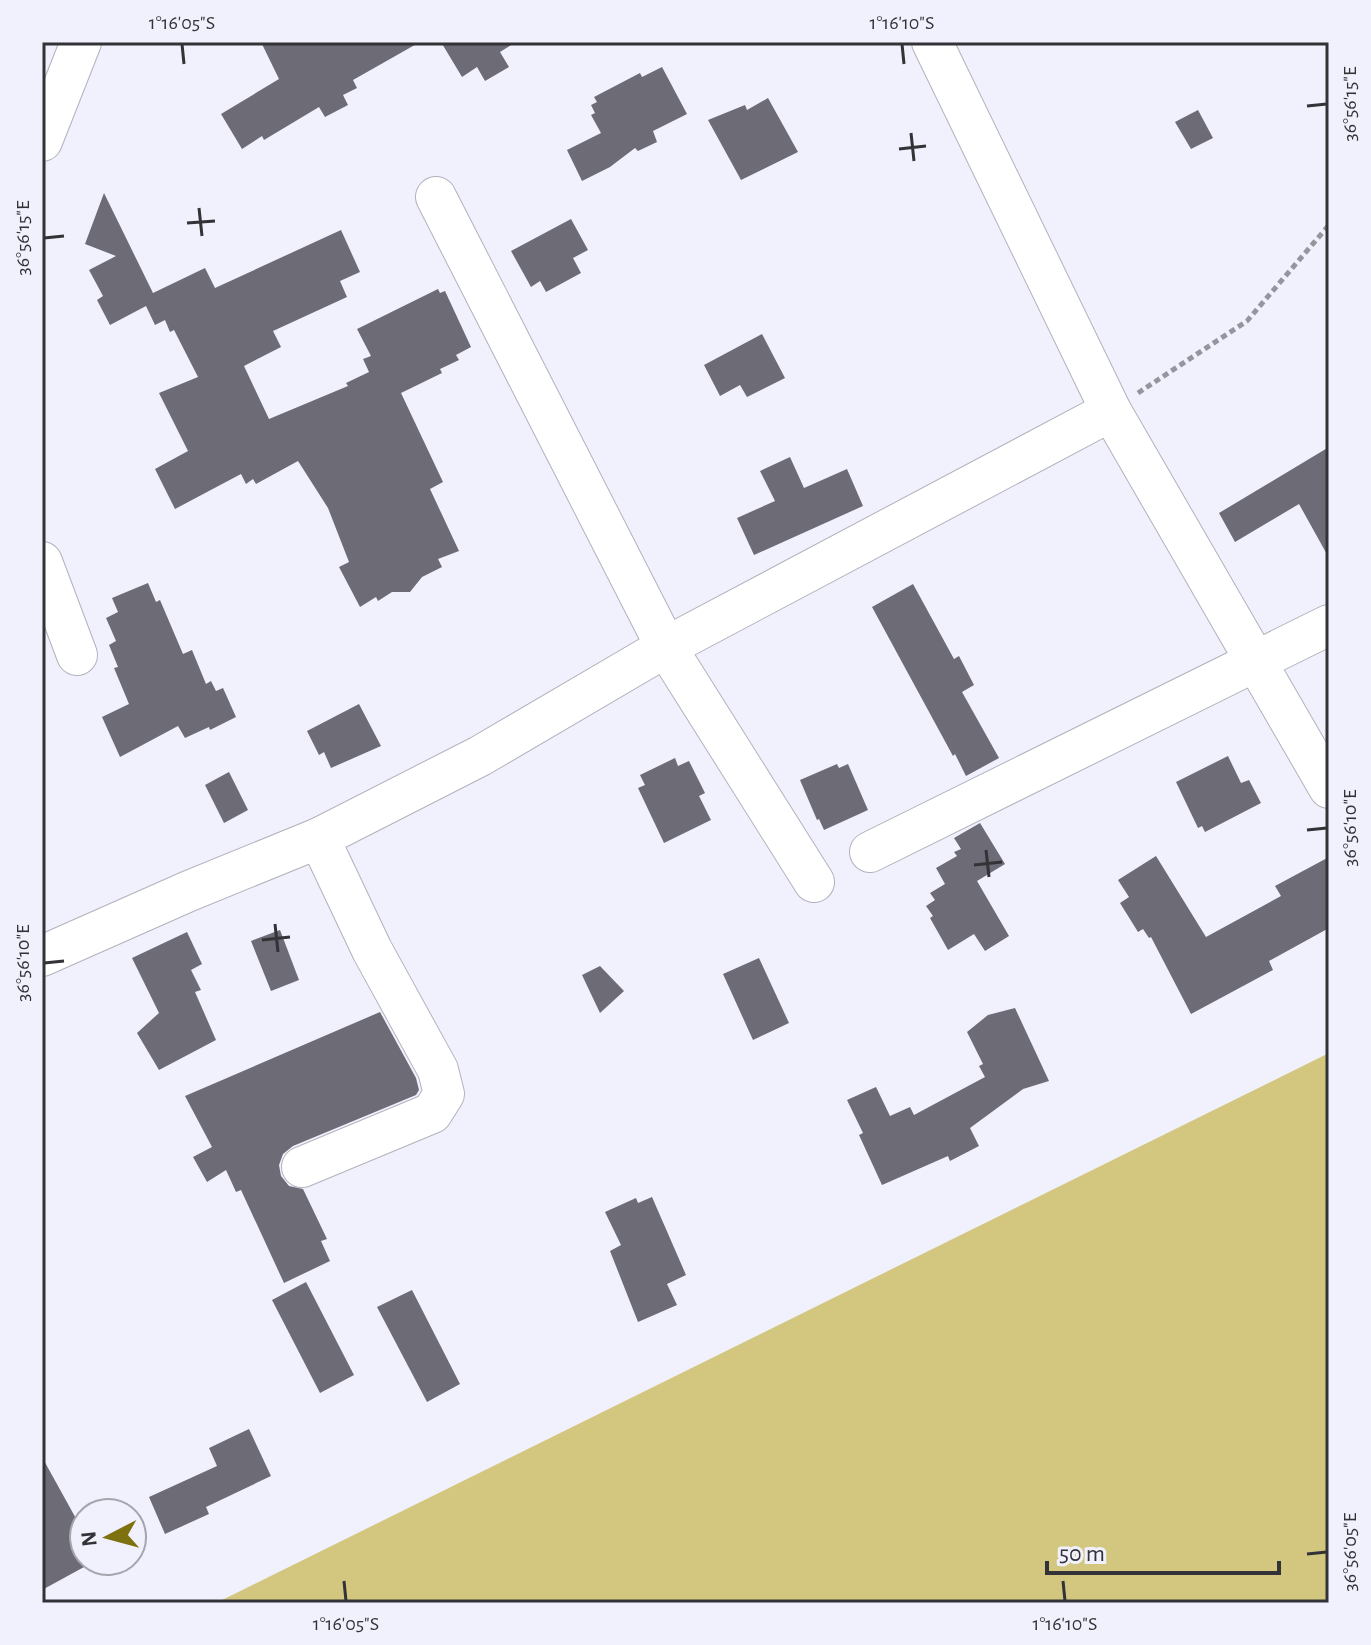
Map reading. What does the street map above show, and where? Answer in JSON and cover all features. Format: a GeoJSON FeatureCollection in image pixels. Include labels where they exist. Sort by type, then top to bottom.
{"type":"FeatureCollection","features":[{"type":"Feature","properties":{"kind":"street"},"geometry":{"type":"LineString","coordinates":[[44,127],[81,42]]}},
{"type":"Feature","properties":{"kind":"street"},"geometry":{"type":"LineString","coordinates":[[932,42],[1111,411],[1329,788]]}},
{"type":"Feature","properties":{"kind":"street"},"geometry":{"type":"LineString","coordinates":[[436,197],[666,647],[814,882]]}},
{"type":"Feature","properties":{"kind":"street"},"geometry":{"type":"LineString","coordinates":[[42,956],[319,838],[480,756],[666,647],[1111,411]]}},
{"type":"Feature","properties":{"kind":"street"},"geometry":{"type":"LineString","coordinates":[[42,562],[77,655]]}},
{"type":"Feature","properties":{"kind":"street"},"geometry":{"type":"LineString","coordinates":[[870,852],[1329,625]]}},
{"type":"Feature","properties":{"kind":"street"},"geometry":{"type":"LineString","coordinates":[[302,1167],[432,1113],[444,1094],[438,1070],[372,950],[319,838]]}},
{"type":"Feature","properties":{"kind":"path"},"geometry":{"type":"LineString","coordinates":[[1111,411],[1247,321],[1329,225]]}},
{"type":"Feature","properties":{"kind":"shaded area"},"geometry":{"type":"Polygon","coordinates":[[[1329,1053],[1329,1603],[216,1603],[1329,1053]]]}},
{"type":"Feature","properties":{"kind":"building"},"geometry":{"type":"Polygon","coordinates":[[[261,42],[420,42],[353,80],[357,88],[343,95],[348,105],[325,117],[319,107],[264,140],[262,136],[242,149],[221,114],[279,79],[261,42]]]}},
{"type":"Feature","properties":{"kind":"building"},"geometry":{"type":"Polygon","coordinates":[[[441,42],[516,42],[500,52],[509,67],[485,81],[477,67],[462,77],[441,42]]]}},
{"type":"Feature","properties":{"kind":"building"},"geometry":{"type":"Polygon","coordinates":[[[662,67],[687,114],[653,131],[657,142],[638,151],[635,148],[610,167],[582,181],[567,150],[601,133],[591,115],[595,113],[591,105],[597,102],[594,97],[640,73],[642,77],[662,67]]]}},
{"type":"Feature","properties":{"kind":"building"},"geometry":{"type":"Polygon","coordinates":[[[768,98],[798,152],[741,180],[708,120],[745,105],[747,110],[768,98]]]}},
{"type":"Feature","properties":{"kind":"building"},"geometry":{"type":"Polygon","coordinates":[[[1198,110],[1213,138],[1191,149],[1175,122],[1198,110]]]}},
{"type":"Feature","properties":{"kind":"building"},"geometry":{"type":"Polygon","coordinates":[[[104,193],[153,293],[205,268],[215,288],[341,230],[360,272],[340,281],[347,297],[273,331],[281,347],[244,366],[269,419],[348,386],[346,383],[369,372],[363,359],[371,356],[357,329],[438,289],[440,293],[445,291],[471,347],[456,355],[459,360],[440,369],[442,373],[401,393],[443,482],[430,489],[459,551],[438,559],[442,567],[422,577],[410,592],[392,592],[360,607],[339,567],[349,562],[328,508],[298,461],[256,484],[253,479],[246,484],[241,474],[175,509],[155,469],[188,451],[159,393],[198,377],[174,330],[170,332],[165,320],[155,325],[146,306],[110,325],[97,300],[103,296],[89,270],[116,256],[85,244],[104,193]]]}},
{"type":"Feature","properties":{"kind":"building"},"geometry":{"type":"Polygon","coordinates":[[[571,219],[588,250],[573,258],[581,273],[546,292],[540,281],[531,287],[511,251],[571,219]]]}},
{"type":"Feature","properties":{"kind":"building"},"geometry":{"type":"Polygon","coordinates":[[[762,334],[785,378],[747,397],[740,385],[720,396],[704,365],[762,334]]]}},
{"type":"Feature","properties":{"kind":"building"},"geometry":{"type":"Polygon","coordinates":[[[1329,447],[1329,558],[1299,504],[1235,542],[1219,513],[1329,447]]]}},
{"type":"Feature","properties":{"kind":"building"},"geometry":{"type":"Polygon","coordinates":[[[790,457],[804,488],[847,469],[863,506],[754,555],[737,518],[775,501],[760,471],[790,457]]]}},
{"type":"Feature","properties":{"kind":"building"},"geometry":{"type":"Polygon","coordinates":[[[148,583],[156,602],[160,600],[183,654],[192,650],[206,684],[211,681],[216,691],[223,688],[236,717],[185,738],[178,726],[120,757],[102,717],[129,704],[114,668],[118,667],[109,645],[116,641],[106,618],[118,612],[112,598],[148,583]]]}},
{"type":"Feature","properties":{"kind":"building"},"geometry":{"type":"Polygon","coordinates":[[[913,584],[954,659],[959,656],[974,685],[962,692],[999,758],[966,776],[872,607],[913,584]]]}},
{"type":"Feature","properties":{"kind":"building"},"geometry":{"type":"Polygon","coordinates":[[[359,704],[381,746],[331,768],[324,752],[319,755],[307,731],[359,704]]]}},
{"type":"Feature","properties":{"kind":"building"},"geometry":{"type":"Polygon","coordinates":[[[1228,756],[1241,783],[1249,780],[1261,803],[1205,832],[1202,826],[1198,828],[1176,782],[1228,756]]]}},
{"type":"Feature","properties":{"kind":"building"},"geometry":{"type":"Polygon","coordinates":[[[675,758],[678,766],[689,761],[705,793],[699,796],[711,820],[664,843],[638,788],[645,785],[640,775],[675,758]]]}},
{"type":"Feature","properties":{"kind":"building"},"geometry":{"type":"Polygon","coordinates":[[[837,764],[839,768],[848,764],[868,810],[824,830],[800,780],[837,764]]]}},
{"type":"Feature","properties":{"kind":"building"},"geometry":{"type":"Polygon","coordinates":[[[229,772],[248,810],[224,823],[205,785],[229,772]]]}},
{"type":"Feature","properties":{"kind":"building"},"geometry":{"type":"Polygon","coordinates":[[[980,823],[1005,864],[977,881],[1009,936],[985,951],[974,934],[948,950],[926,906],[935,900],[930,893],[945,884],[936,868],[957,856],[954,852],[961,849],[954,838],[980,823]]]}},
{"type":"Feature","properties":{"kind":"building"},"geometry":{"type":"Polygon","coordinates":[[[1156,856],[1206,937],[1281,896],[1275,886],[1329,857],[1329,928],[1269,961],[1273,970],[1191,1014],[1151,937],[1143,929],[1138,932],[1120,903],[1129,897],[1118,880],[1156,856]]]}},
{"type":"Feature","properties":{"kind":"building"},"geometry":{"type":"Polygon","coordinates":[[[280,930],[299,980],[271,991],[251,941],[280,930]]]}},
{"type":"Feature","properties":{"kind":"building"},"geometry":{"type":"Polygon","coordinates":[[[187,932],[202,964],[191,970],[201,990],[195,992],[216,1040],[159,1070],[137,1033],[159,1013],[132,958],[187,932]]]}},
{"type":"Feature","properties":{"kind":"building"},"geometry":{"type":"Polygon","coordinates":[[[759,958],[789,1023],[753,1040],[723,974],[759,958]]]}},
{"type":"Feature","properties":{"kind":"building"},"geometry":{"type":"Polygon","coordinates":[[[600,966],[624,991],[600,1013],[582,975],[600,966]]]}},
{"type":"Feature","properties":{"kind":"building"},"geometry":{"type":"Polygon","coordinates":[[[1015,1008],[1049,1081],[1023,1089],[970,1128],[979,1146],[950,1161],[948,1156],[882,1185],[847,1100],[876,1087],[890,1116],[910,1107],[914,1115],[985,1077],[979,1066],[983,1064],[967,1032],[988,1015],[1015,1008]]]}},
{"type":"Feature","properties":{"kind":"building"},"geometry":{"type":"Polygon","coordinates":[[[380,1012],[416,1078],[419,1090],[416,1095],[293,1146],[283,1154],[279,1165],[281,1176],[289,1186],[303,1189],[327,1239],[321,1241],[330,1261],[284,1283],[241,1190],[236,1192],[226,1170],[207,1182],[193,1157],[212,1147],[185,1096],[380,1012]]]}},
{"type":"Feature","properties":{"kind":"building"},"geometry":{"type":"Polygon","coordinates":[[[652,1197],[686,1275],[667,1284],[677,1305],[638,1322],[610,1251],[621,1245],[605,1212],[636,1198],[638,1203],[652,1197]]]}},
{"type":"Feature","properties":{"kind":"building"},"geometry":{"type":"Polygon","coordinates":[[[306,1282],[354,1375],[320,1393],[272,1300],[306,1282]]]}},
{"type":"Feature","properties":{"kind":"building"},"geometry":{"type":"Polygon","coordinates":[[[412,1290],[460,1384],[427,1402],[377,1307],[412,1290]]]}},
{"type":"Feature","properties":{"kind":"building"},"geometry":{"type":"Polygon","coordinates":[[[249,1429],[271,1476],[206,1507],[209,1514],[165,1534],[149,1497],[217,1466],[209,1448],[249,1429]]]}},
{"type":"Feature","properties":{"kind":"building"},"geometry":{"type":"Polygon","coordinates":[[[42,1457],[68,1504],[68,1576],[42,1590],[42,1457]]]}}]}
